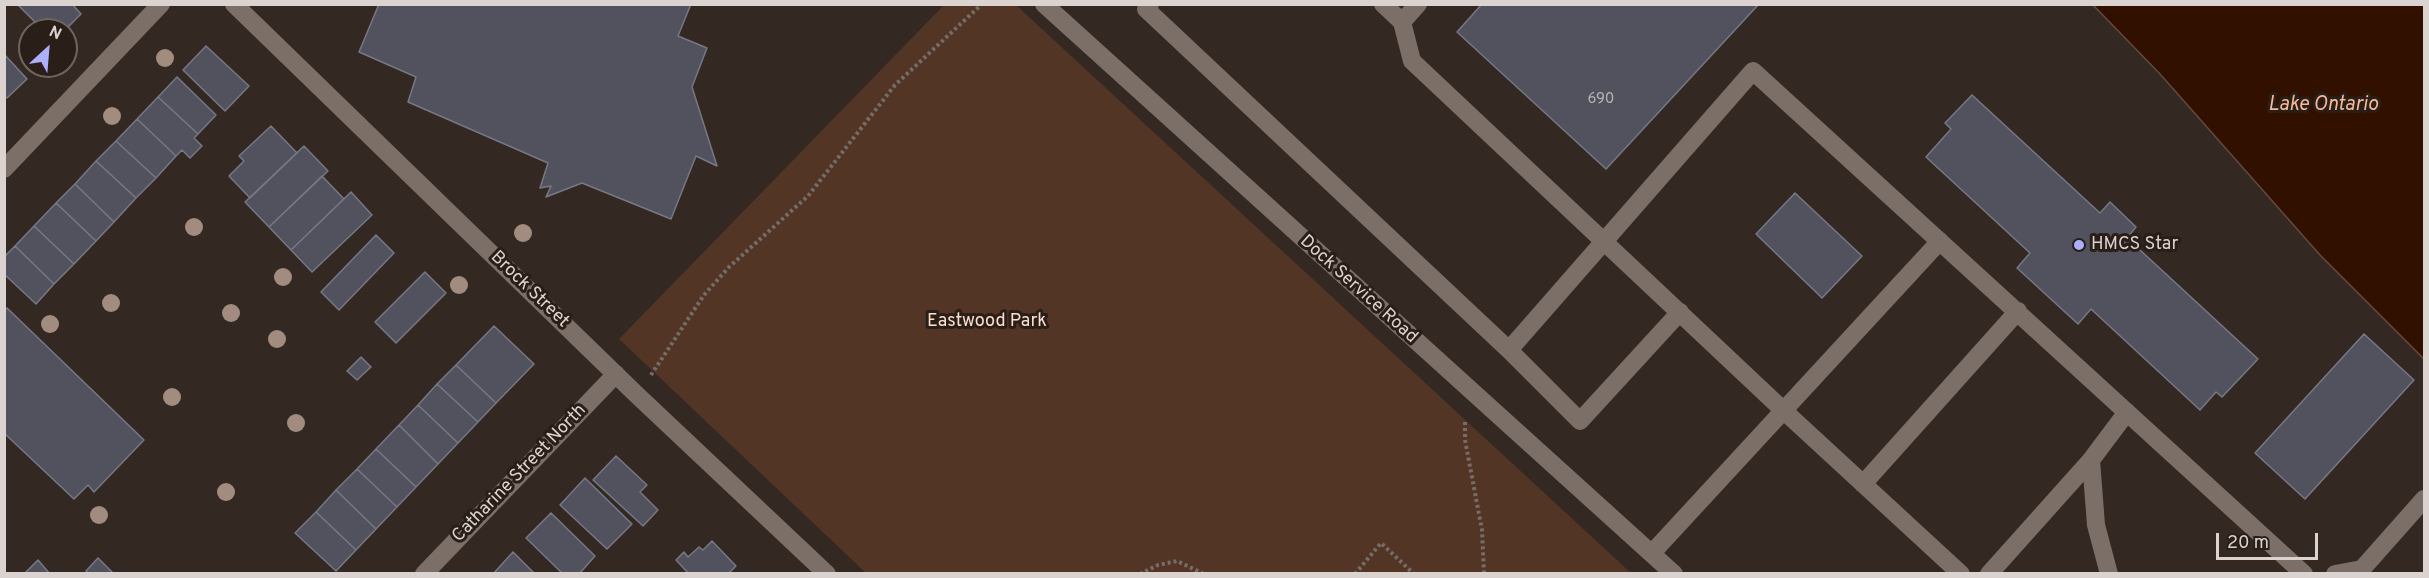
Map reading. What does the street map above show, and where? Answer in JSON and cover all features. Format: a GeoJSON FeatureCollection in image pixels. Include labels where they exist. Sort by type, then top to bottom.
{"type":"FeatureCollection","features":[{"type":"Feature","properties":{"kind":"street"},"geometry":{"type":"LineString","coordinates":[[4,169],[161,4]]}},
{"type":"Feature","properties":{"kind":"street","name":"Brock Street"},"geometry":{"type":"LineString","coordinates":[[234,4],[638,396],[827,573]]}},
{"type":"Feature","properties":{"kind":"street","name":"Dock Service Road"},"geometry":{"type":"LineString","coordinates":[[1044,4],[1674,573]]}},
{"type":"Feature","properties":{"kind":"street"},"geometry":{"type":"LineString","coordinates":[[1150,4],[1146,9],[1509,350],[1580,421],[1680,312]]}},
{"type":"Feature","properties":{"kind":"street"},"geometry":{"type":"LineString","coordinates":[[1383,4],[1402,22],[1412,61],[1783,410],[1961,573]]}},
{"type":"Feature","properties":{"kind":"street"},"geometry":{"type":"LineString","coordinates":[[1402,22],[1418,4]]}},
{"type":"Feature","properties":{"kind":"street"},"geometry":{"type":"LineString","coordinates":[[1509,350],[1754,71],[2304,573]]}},
{"type":"Feature","properties":{"kind":"street"},"geometry":{"type":"LineString","coordinates":[[1652,553],[1940,241]]}},
{"type":"Feature","properties":{"kind":"street"},"geometry":{"type":"LineString","coordinates":[[1863,484],[2018,311]]}},
{"type":"Feature","properties":{"kind":"street","name":"Catharine Street North"},"geometry":{"type":"LineString","coordinates":[[424,573],[616,374]]}},
{"type":"Feature","properties":{"kind":"street"},"geometry":{"type":"LineString","coordinates":[[1989,573],[2091,460],[2127,412]]}},
{"type":"Feature","properties":{"kind":"street"},"geometry":{"type":"LineString","coordinates":[[2091,460],[2096,525],[2109,573]]}},
{"type":"Feature","properties":{"kind":"street"},"geometry":{"type":"LineString","coordinates":[[2335,573],[2362,569],[2424,499]]}},
{"type":"Feature","properties":{"kind":"path"},"geometry":{"type":"LineString","coordinates":[[638,396],[704,295],[729,267],[808,196],[895,85],[982,4]]}},
{"type":"Feature","properties":{"kind":"path"},"geometry":{"type":"LineString","coordinates":[[1467,388],[1465,440],[1482,530],[1484,573]]}},
{"type":"Feature","properties":{"kind":"path"},"geometry":{"type":"LineString","coordinates":[[1355,573],[1381,543],[1414,573]]}},
{"type":"Feature","properties":{"kind":"path"},"geometry":{"type":"LineString","coordinates":[[1140,573],[1158,565],[1177,561],[1204,573]]}},
{"type":"Feature","properties":{"kind":"green space","name":"Eastwood Park"},"geometry":{"type":"Polygon","coordinates":[[[945,4],[1016,5],[1631,573],[866,573],[619,339],[945,4]]]}},
{"type":"Feature","properties":{"kind":"water","name":"Lake Ontario"},"geometry":{"type":"Polygon","coordinates":[[[2093,5],[2424,5],[2424,359],[2320,255],[2160,74],[2093,5]]]}},
{"type":"Feature","properties":{"kind":"building"},"geometry":{"type":"Polygon","coordinates":[[[72,4],[81,14],[77,18],[31,18],[18,5],[72,4]]]}},
{"type":"Feature","properties":{"kind":"building"},"geometry":{"type":"Polygon","coordinates":[[[379,4],[691,4],[678,36],[707,48],[692,87],[717,166],[696,156],[671,219],[582,183],[546,197],[551,186],[540,188],[548,163],[408,102],[416,77],[359,52],[379,4]]]}},
{"type":"Feature","properties":{"kind":"building"},"geometry":{"type":"Polygon","coordinates":[[[1482,4],[1759,4],[1606,169],[1457,32],[1482,4]]]}},
{"type":"Feature","properties":{"kind":"building"},"geometry":{"type":"Polygon","coordinates":[[[206,46],[249,86],[225,111],[183,70],[206,46]]]}},
{"type":"Feature","properties":{"kind":"building"},"geometry":{"type":"Polygon","coordinates":[[[4,54],[18,69],[18,78],[27,79],[7,98],[4,96],[4,54]]]}},
{"type":"Feature","properties":{"kind":"building"},"geometry":{"type":"Polygon","coordinates":[[[177,77],[216,115],[198,134],[158,97],[177,77]]]}},
{"type":"Feature","properties":{"kind":"building","name":"HMCS Star"},"geometry":{"type":"Polygon","coordinates":[[[1972,95],[2100,213],[2110,202],[2136,227],[2127,238],[2258,359],[2222,397],[2216,392],[2200,410],[2091,309],[2078,324],[2017,268],[2030,253],[1926,157],[1951,129],[1945,123],[1972,95]]]}},
{"type":"Feature","properties":{"kind":"building"},"geometry":{"type":"Polygon","coordinates":[[[158,97],[198,134],[194,138],[202,146],[190,158],[182,150],[176,156],[137,119],[158,97]]]}},
{"type":"Feature","properties":{"kind":"building"},"geometry":{"type":"Polygon","coordinates":[[[137,119],[176,156],[156,178],[116,141],[137,119]]]}},
{"type":"Feature","properties":{"kind":"building"},"geometry":{"type":"Polygon","coordinates":[[[271,126],[297,153],[250,198],[229,176],[244,161],[239,156],[271,126]]]}},
{"type":"Feature","properties":{"kind":"building"},"geometry":{"type":"Polygon","coordinates":[[[116,141],[156,178],[136,198],[96,161],[116,141]]]}},
{"type":"Feature","properties":{"kind":"building"},"geometry":{"type":"Polygon","coordinates":[[[304,146],[328,171],[269,227],[245,202],[304,146]]]}},
{"type":"Feature","properties":{"kind":"building"},"geometry":{"type":"Polygon","coordinates":[[[96,161],[136,198],[114,222],[75,184],[96,161]]]}},
{"type":"Feature","properties":{"kind":"building"},"geometry":{"type":"Polygon","coordinates":[[[322,176],[344,199],[291,250],[269,227],[322,176]]]}},
{"type":"Feature","properties":{"kind":"building"},"geometry":{"type":"Polygon","coordinates":[[[75,184],[114,222],[96,241],[56,203],[75,184]]]}},
{"type":"Feature","properties":{"kind":"building"},"geometry":{"type":"Polygon","coordinates":[[[351,192],[372,215],[312,272],[291,250],[351,192]]]}},
{"type":"Feature","properties":{"kind":"building"},"geometry":{"type":"Polygon","coordinates":[[[1795,193],[1862,256],[1822,298],[1756,234],[1795,193]]]}},
{"type":"Feature","properties":{"kind":"building"},"geometry":{"type":"Polygon","coordinates":[[[56,203],[96,241],[74,264],[34,226],[56,203]]]}},
{"type":"Feature","properties":{"kind":"building"},"geometry":{"type":"Polygon","coordinates":[[[34,226],[74,264],[54,284],[15,246],[34,226]]]}},
{"type":"Feature","properties":{"kind":"building"},"geometry":{"type":"Polygon","coordinates":[[[376,235],[394,253],[339,310],[321,292],[376,235]]]}},
{"type":"Feature","properties":{"kind":"building"},"geometry":{"type":"Polygon","coordinates":[[[15,246],[54,284],[36,304],[4,274],[4,257],[15,246]]]}},
{"type":"Feature","properties":{"kind":"building"},"geometry":{"type":"Polygon","coordinates":[[[425,272],[446,293],[396,343],[375,322],[425,272]]]}},
{"type":"Feature","properties":{"kind":"building"},"geometry":{"type":"Polygon","coordinates":[[[7,308],[144,440],[94,492],[88,485],[74,499],[4,433],[4,311],[7,308]]]}},
{"type":"Feature","properties":{"kind":"building"},"geometry":{"type":"Polygon","coordinates":[[[494,326],[534,364],[496,403],[456,365],[494,326]]]}},
{"type":"Feature","properties":{"kind":"building"},"geometry":{"type":"Polygon","coordinates":[[[2364,334],[2414,380],[2305,499],[2255,453],[2364,334]]]}},
{"type":"Feature","properties":{"kind":"building"},"geometry":{"type":"Polygon","coordinates":[[[361,357],[371,367],[357,380],[347,371],[361,357]]]}},
{"type":"Feature","properties":{"kind":"building"},"geometry":{"type":"Polygon","coordinates":[[[456,365],[496,403],[478,422],[437,384],[456,365]]]}},
{"type":"Feature","properties":{"kind":"building"},"geometry":{"type":"Polygon","coordinates":[[[437,384],[478,422],[458,443],[418,405],[437,384]]]}},
{"type":"Feature","properties":{"kind":"building"},"geometry":{"type":"Polygon","coordinates":[[[418,405],[458,443],[438,464],[399,425],[418,405]]]}},
{"type":"Feature","properties":{"kind":"building"},"geometry":{"type":"Polygon","coordinates":[[[399,425],[438,464],[416,487],[376,449],[399,425]]]}},
{"type":"Feature","properties":{"kind":"building"},"geometry":{"type":"Polygon","coordinates":[[[376,449],[416,487],[397,507],[357,469],[376,449]]]}},
{"type":"Feature","properties":{"kind":"building"},"geometry":{"type":"Polygon","coordinates":[[[616,456],[647,485],[640,492],[658,510],[643,526],[593,480],[616,456]]]}},
{"type":"Feature","properties":{"kind":"building"},"geometry":{"type":"Polygon","coordinates":[[[357,469],[397,507],[376,529],[336,490],[357,469]]]}},
{"type":"Feature","properties":{"kind":"building"},"geometry":{"type":"Polygon","coordinates":[[[585,478],[632,524],[607,549],[560,505],[585,478]]]}},
{"type":"Feature","properties":{"kind":"building"},"geometry":{"type":"Polygon","coordinates":[[[336,490],[376,529],[356,550],[316,512],[336,490]]]}},
{"type":"Feature","properties":{"kind":"building"},"geometry":{"type":"Polygon","coordinates":[[[316,512],[356,550],[336,571],[295,533],[316,512]]]}},
{"type":"Feature","properties":{"kind":"building"},"geometry":{"type":"Polygon","coordinates":[[[551,513],[595,556],[579,574],[563,574],[526,538],[551,513]]]}},
{"type":"Feature","properties":{"kind":"building"},"geometry":{"type":"Polygon","coordinates":[[[712,541],[736,566],[728,574],[689,574],[676,560],[684,552],[688,557],[699,547],[703,550],[712,541]]]}},
{"type":"Feature","properties":{"kind":"building"},"geometry":{"type":"Polygon","coordinates":[[[513,552],[535,574],[493,574],[513,552]]]}},
{"type":"Feature","properties":{"kind":"building"},"geometry":{"type":"Polygon","coordinates":[[[98,558],[112,574],[89,574],[86,571],[98,558]]]}},
{"type":"Feature","properties":{"kind":"building"},"geometry":{"type":"Polygon","coordinates":[[[38,560],[50,574],[24,574],[38,560]]]}},
{"type":"Feature","properties":{"kind":"place","name":"HMCS Star"},"geometry":{"type":"Point","coordinates":[2079,245]}}]}
